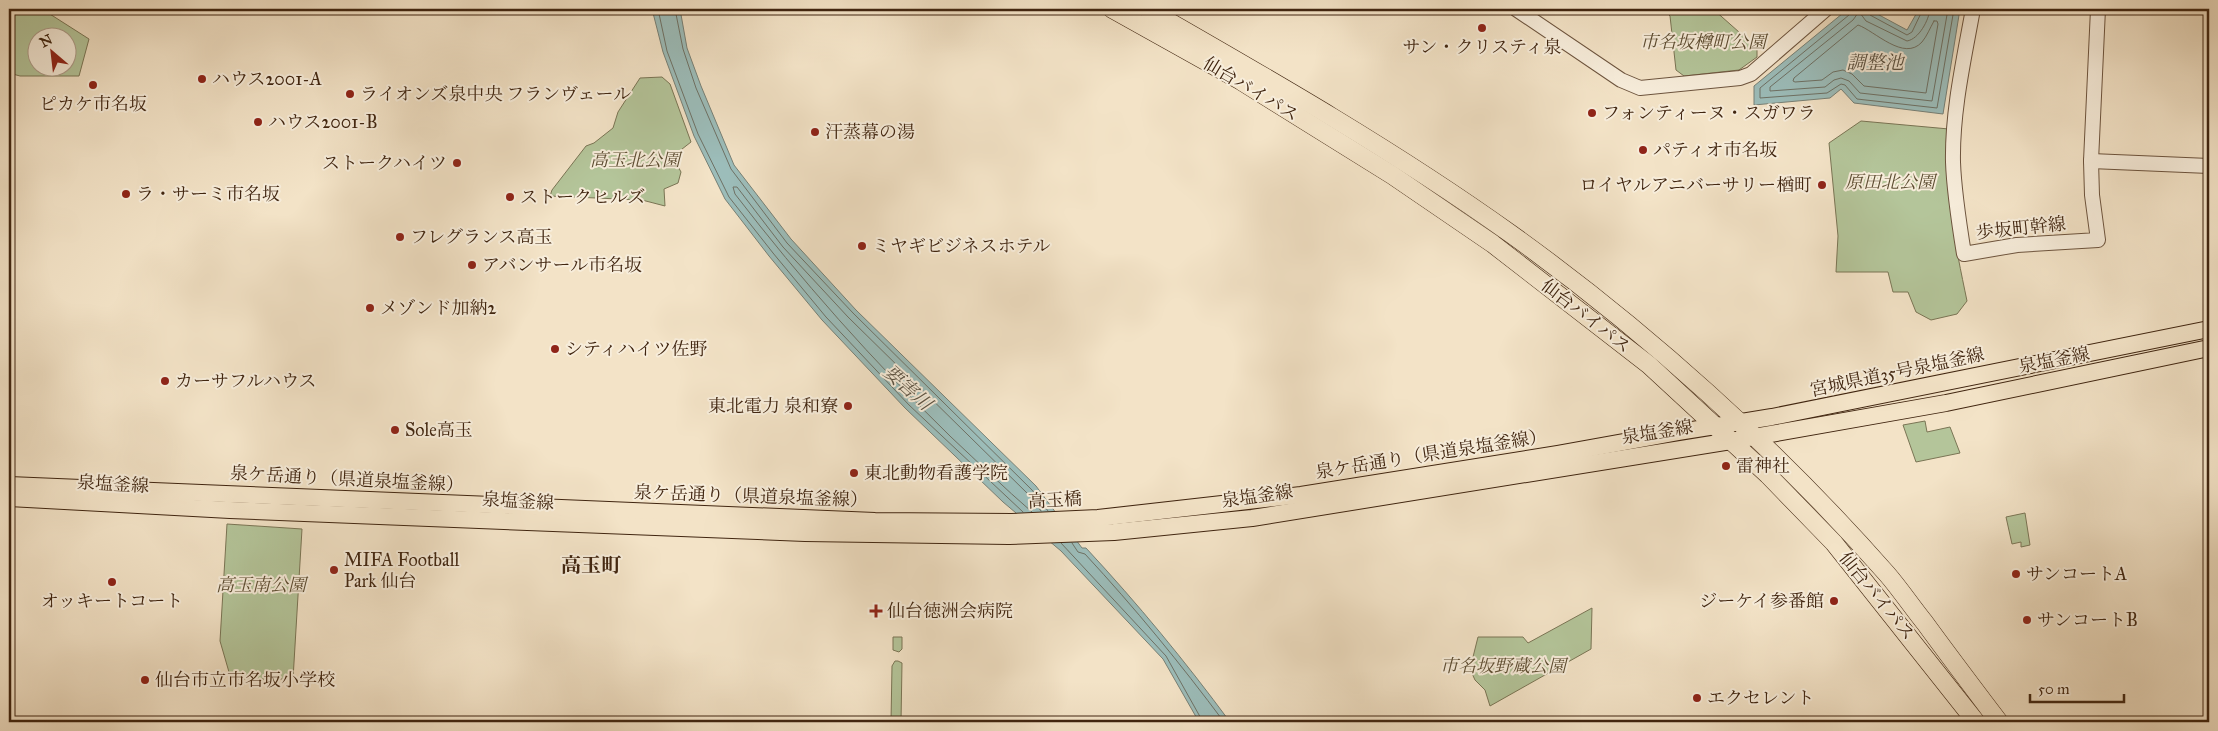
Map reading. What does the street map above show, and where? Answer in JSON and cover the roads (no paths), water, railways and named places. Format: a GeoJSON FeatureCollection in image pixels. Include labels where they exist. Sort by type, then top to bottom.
{"type":"FeatureCollection","features":[{"type":"Feature","properties":{"kind":"highway","name":"仙台バイパス"},"geometry":{"type":"LineString","coordinates":[[1112,9],[1241,81],[1392,175],[1466,224],[1649,365],[1768,475],[1834,543],[1976,722]]}},
{"type":"Feature","properties":{"kind":"highway","name":"仙台バイパス"},"geometry":{"type":"LineString","coordinates":[[1147,9],[1349,127],[1512,235],[1670,360],[1753,436],[1889,576],[1999,722]]}},
{"type":"Feature","properties":{"kind":"main road","name":"宮城県道35号泉塩釜線"},"geometry":{"type":"LineString","coordinates":[[1739,423],[2209,329]]}},
{"type":"Feature","properties":{"kind":"main road","name":"泉塩釜線"},"geometry":{"type":"LineString","coordinates":[[1107,533],[1252,518],[1731,441],[1946,403],[2209,348]]}},
{"type":"Feature","properties":{"kind":"main road","name":"泉ケ岳通り（県道泉塩釜線）"},"geometry":{"type":"LineString","coordinates":[[1098,518],[1301,495],[1739,423]]}},
{"type":"Feature","properties":{"kind":"main road","name":"泉ケ岳通り（県道泉塩釜線）"},"geometry":{"type":"LineString","coordinates":[[9,485],[857,521],[1012,522]]}},
{"type":"Feature","properties":{"kind":"main road","name":"泉塩釜線"},"geometry":{"type":"LineString","coordinates":[[9,498],[230,510],[805,533],[1024,536]]}},
{"type":"Feature","properties":{"kind":"main road","name":"高玉橋"},"geometry":{"type":"LineString","coordinates":[[1012,522],[1098,518]]}},
{"type":"Feature","properties":{"kind":"main road","name":"高玉橋"},"geometry":{"type":"LineString","coordinates":[[1024,536],[1107,533]]}},
{"type":"Feature","properties":{"kind":"street"},"geometry":{"type":"LineString","coordinates":[[1516,9],[1621,80],[1640,88],[1740,78],[1751,74],[1826,9]]}},
{"type":"Feature","properties":{"kind":"street","name":"歩坂町幹線"},"geometry":{"type":"LineString","coordinates":[[1973,9],[1954,130],[1953,162],[1957,215],[1964,254],[2016,245],[2098,240],[2092,194],[2091,161],[2098,9]]}},
{"type":"Feature","properties":{"kind":"street"},"geometry":{"type":"LineString","coordinates":[[2091,161],[2209,166]]}},
{"type":"Feature","properties":{"kind":"water","name":"要害川"},"geometry":{"type":"Polygon","coordinates":[[[652,9],[680,9],[687,48],[734,165],[791,239],[856,310],[1036,486],[1082,548],[1086,548],[1143,612],[1230,722],[1199,722],[1163,659],[1061,551],[1003,502],[905,408],[822,320],[769,256],[725,199],[694,136],[663,52],[652,9]]]}},
{"type":"Feature","properties":{"kind":"water","name":"調整池"},"geometry":{"type":"Polygon","coordinates":[[[1848,9],[1868,9],[1907,30],[1919,9],[1960,9],[1943,114],[1854,103],[1841,89],[1830,98],[1754,105],[1754,86],[1848,9]]]}},
{"type":"Feature","properties":{"kind":"place","name":"サン・クリスティ泉"},"geometry":{"type":"Point","coordinates":[1482,28]}},
{"type":"Feature","properties":{"kind":"place","name":"ハウス2001-A"},"geometry":{"type":"Point","coordinates":[202,79]}},
{"type":"Feature","properties":{"kind":"place","name":"ピカケ市名坂"},"geometry":{"type":"Point","coordinates":[93,85]}},
{"type":"Feature","properties":{"kind":"place","name":"ライオンズ泉中央 フランヴェール"},"geometry":{"type":"Point","coordinates":[350,94]}},
{"type":"Feature","properties":{"kind":"place","name":"フォンティーヌ・スガワラ"},"geometry":{"type":"Point","coordinates":[1592,113]}},
{"type":"Feature","properties":{"kind":"place","name":"ハウス2001-B"},"geometry":{"type":"Point","coordinates":[258,122]}},
{"type":"Feature","properties":{"kind":"place","name":"汗蒸幕の湯"},"geometry":{"type":"Point","coordinates":[815,132]}},
{"type":"Feature","properties":{"kind":"place","name":"パティオ市名坂"},"geometry":{"type":"Point","coordinates":[1643,150]}},
{"type":"Feature","properties":{"kind":"place","name":"ストークハイツ"},"geometry":{"type":"Point","coordinates":[457,163]}},
{"type":"Feature","properties":{"kind":"place","name":"ロイヤルアニバーサリー楢町"},"geometry":{"type":"Point","coordinates":[1822,185]}},
{"type":"Feature","properties":{"kind":"place","name":"ラ・サーミ市名坂"},"geometry":{"type":"Point","coordinates":[126,194]}},
{"type":"Feature","properties":{"kind":"place","name":"ストークヒルズ"},"geometry":{"type":"Point","coordinates":[510,197]}},
{"type":"Feature","properties":{"kind":"place","name":"フレグランス高玉"},"geometry":{"type":"Point","coordinates":[400,237]}},
{"type":"Feature","properties":{"kind":"place","name":"ミヤギビジネスホテル"},"geometry":{"type":"Point","coordinates":[862,246]}},
{"type":"Feature","properties":{"kind":"place","name":"アバンサール市名坂"},"geometry":{"type":"Point","coordinates":[472,265]}},
{"type":"Feature","properties":{"kind":"place","name":"メゾンド加納2"},"geometry":{"type":"Point","coordinates":[370,308]}},
{"type":"Feature","properties":{"kind":"place","name":"シティハイツ佐野"},"geometry":{"type":"Point","coordinates":[555,349]}},
{"type":"Feature","properties":{"kind":"place","name":"カーサフルハウス"},"geometry":{"type":"Point","coordinates":[165,381]}},
{"type":"Feature","properties":{"kind":"place","name":"東北電力 泉和寮"},"geometry":{"type":"Point","coordinates":[848,406]}},
{"type":"Feature","properties":{"kind":"place","name":"Sole高玉"},"geometry":{"type":"Point","coordinates":[395,430]}},
{"type":"Feature","properties":{"kind":"place","name":"雷神社"},"geometry":{"type":"Point","coordinates":[1726,466]}},
{"type":"Feature","properties":{"kind":"place","name":"東北動物看護学院"},"geometry":{"type":"Point","coordinates":[854,473]}},
{"type":"Feature","properties":{"kind":"place","name":"MIFA Football Park 仙台"},"geometry":{"type":"Point","coordinates":[334,570]}},
{"type":"Feature","properties":{"kind":"place","name":"サンコートA"},"geometry":{"type":"Point","coordinates":[2016,574]}},
{"type":"Feature","properties":{"kind":"place","name":"オッキートコート"},"geometry":{"type":"Point","coordinates":[112,582]}},
{"type":"Feature","properties":{"kind":"place","name":"ジーケイ参番館"},"geometry":{"type":"Point","coordinates":[1834,601]}},
{"type":"Feature","properties":{"kind":"place","name":"仙台徳洲会病院"},"geometry":{"type":"Point","coordinates":[876,611]}},
{"type":"Feature","properties":{"kind":"place","name":"サンコートB"},"geometry":{"type":"Point","coordinates":[2027,620]}},
{"type":"Feature","properties":{"kind":"place","name":"仙台市立市名坂小学校"},"geometry":{"type":"Point","coordinates":[145,680]}},
{"type":"Feature","properties":{"kind":"place","name":"エクセレント"},"geometry":{"type":"Point","coordinates":[1697,698]}},
{"type":"Feature","properties":{"kind":"district","name":"高玉町"},"geometry":{"type":"Point","coordinates":[591,565]}},
{"type":"Feature","properties":{"kind":"park label","name":"市名坂樽町公園"},"geometry":{"type":"Point","coordinates":[1703,42]}},
{"type":"Feature","properties":{"kind":"park label","name":"高玉北公園"},"geometry":{"type":"Point","coordinates":[635,160]}},
{"type":"Feature","properties":{"kind":"park label","name":"原田北公園"},"geometry":{"type":"Point","coordinates":[1890,182]}},
{"type":"Feature","properties":{"kind":"park label","name":"高玉南公園"},"geometry":{"type":"Point","coordinates":[261,585]}},
{"type":"Feature","properties":{"kind":"park label","name":"市名坂野蔵公園"},"geometry":{"type":"Point","coordinates":[1503,666]}}]}
